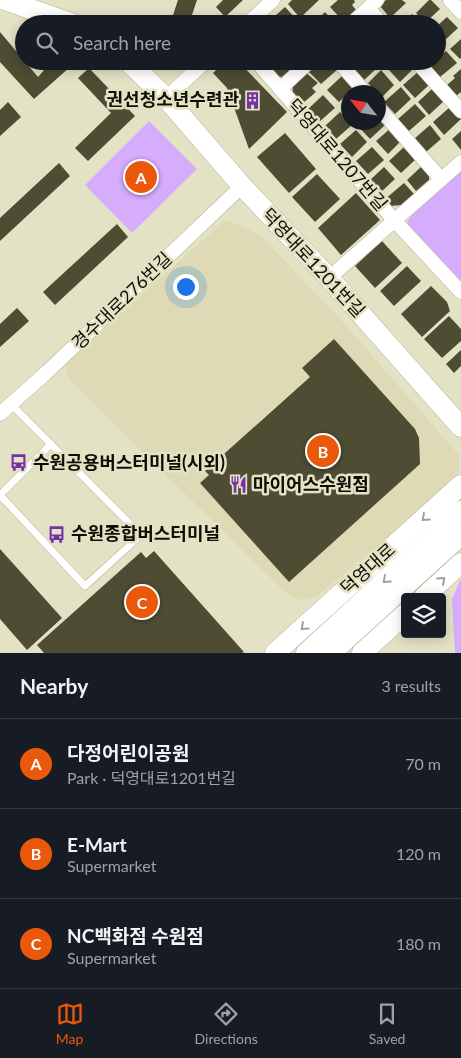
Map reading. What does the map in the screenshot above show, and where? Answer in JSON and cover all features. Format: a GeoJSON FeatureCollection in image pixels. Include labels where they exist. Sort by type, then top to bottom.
{"type":"FeatureCollection","features":[{"type":"Feature","properties":{"kind":"main road"},"geometry":{"type":"LineString","coordinates":[[5,0],[48,15]]}},
{"type":"Feature","properties":{"kind":"main road","name":"덕영대로1201번길"},"geometry":{"type":"LineString","coordinates":[[137,70],[166,98],[242,186],[329,278],[461,427]]}},
{"type":"Feature","properties":{"kind":"main road","name":"덕영대로"},"geometry":{"type":"LineString","coordinates":[[275,653],[461,485]]}},
{"type":"Feature","properties":{"kind":"main road"},"geometry":{"type":"LineString","coordinates":[[306,653],[461,512]]}},
{"type":"Feature","properties":{"kind":"main road"},"geometry":{"type":"LineString","coordinates":[[331,653],[461,535]]}},
{"type":"Feature","properties":{"kind":"main road"},"geometry":{"type":"LineString","coordinates":[[428,593],[461,563]]}},
{"type":"Feature","properties":{"kind":"main road"},"geometry":{"type":"LineString","coordinates":[[372,650],[401,618]]}},
{"type":"Feature","properties":{"kind":"street"},"geometry":{"type":"LineString","coordinates":[[257,15],[273,0]]}},
{"type":"Feature","properties":{"kind":"street"},"geometry":{"type":"LineString","coordinates":[[450,0],[461,12]]}},
{"type":"Feature","properties":{"kind":"street"},"geometry":{"type":"LineString","coordinates":[[360,15],[372,4]]}},
{"type":"Feature","properties":{"kind":"street"},"geometry":{"type":"LineString","coordinates":[[166,98],[196,70]]}},
{"type":"Feature","properties":{"kind":"street","name":"덕영대로1207번길"},"geometry":{"type":"LineString","coordinates":[[264,70],[394,220],[461,292]]}},
{"type":"Feature","properties":{"kind":"street","name":"덕영대로1207번길"},"geometry":{"type":"LineString","coordinates":[[280,89],[300,70]]}},
{"type":"Feature","properties":{"kind":"street"},"geometry":{"type":"LineString","coordinates":[[346,70],[359,85]]}},
{"type":"Feature","properties":{"kind":"street"},"geometry":{"type":"LineString","coordinates":[[424,70],[461,110]]}},
{"type":"Feature","properties":{"kind":"street"},"geometry":{"type":"LineString","coordinates":[[386,117],[441,179]]}},
{"type":"Feature","properties":{"kind":"street","name":"덕영대로1207번길"},"geometry":{"type":"LineString","coordinates":[[394,220],[461,162]]}},
{"type":"Feature","properties":{"kind":"street","name":"경수대로276번길"},"geometry":{"type":"LineString","coordinates":[[0,414],[242,186]]}},
{"type":"Feature","properties":{"kind":"street"},"geometry":{"type":"LineString","coordinates":[[329,278],[394,220]]}},
{"type":"Feature","properties":{"kind":"lane"},"geometry":{"type":"LineString","coordinates":[[11,404],[51,444],[141,535],[85,586],[0,495],[51,444]]}},
{"type":"Feature","properties":{"kind":"shaded area"},"geometry":{"type":"Polygon","coordinates":[[[149,121],[197,169],[132,233],[85,185],[149,121]]]}},
{"type":"Feature","properties":{"kind":"shaded area"},"geometry":{"type":"Polygon","coordinates":[[[461,171],[461,284],[407,223],[410,217],[461,171]]]}},
{"type":"Feature","properties":{"kind":"shaded area"},"geometry":{"type":"Polygon","coordinates":[[[225,220],[243,226],[261,236],[341,320],[458,454],[460,466],[456,480],[317,596],[301,600],[287,594],[70,381],[66,372],[67,362],[225,220]]]}},
{"type":"Feature","properties":{"kind":"shaded area"},"geometry":{"type":"Polygon","coordinates":[[[461,579],[461,653],[455,653],[452,599],[461,579]]]}},
{"type":"Feature","properties":{"kind":"building"},"geometry":{"type":"Polygon","coordinates":[[[178,0],[197,0],[192,15],[173,15],[178,0]]]}},
{"type":"Feature","properties":{"kind":"building"},"geometry":{"type":"Polygon","coordinates":[[[223,0],[243,0],[227,15],[223,15],[216,7],[223,0]]]}},
{"type":"Feature","properties":{"kind":"building"},"geometry":{"type":"Polygon","coordinates":[[[292,0],[319,0],[303,15],[297,15],[288,4],[292,0]]]}},
{"type":"Feature","properties":{"kind":"building"},"geometry":{"type":"Polygon","coordinates":[[[338,0],[354,0],[355,2],[352,5],[356,10],[350,15],[337,15],[330,7],[338,0]]]}},
{"type":"Feature","properties":{"kind":"building"},"geometry":{"type":"Polygon","coordinates":[[[386,0],[402,0],[406,3],[393,15],[388,15],[380,6],[386,0]]]}},
{"type":"Feature","properties":{"kind":"building"},"geometry":{"type":"Polygon","coordinates":[[[429,0],[440,9],[434,15],[418,15],[416,13],[429,0]]]}},
{"type":"Feature","properties":{"kind":"building"},"geometry":{"type":"Polygon","coordinates":[[[285,7],[292,15],[276,15],[285,7]]]}},
{"type":"Feature","properties":{"kind":"building"},"geometry":{"type":"Polygon","coordinates":[[[446,18],[458,28],[446,39],[446,18]]]}},
{"type":"Feature","properties":{"kind":"building"},"geometry":{"type":"Polygon","coordinates":[[[0,32],[15,50],[15,70],[32,70],[38,77],[44,70],[67,70],[34,99],[0,62],[0,32]]]}},
{"type":"Feature","properties":{"kind":"building"},"geometry":{"type":"Polygon","coordinates":[[[461,39],[461,58],[460,59],[450,49],[461,39]]]}},
{"type":"Feature","properties":{"kind":"building"},"geometry":{"type":"Polygon","coordinates":[[[446,51],[457,63],[440,77],[434,70],[446,70],[446,51]]]}},
{"type":"Feature","properties":{"kind":"building"},"geometry":{"type":"Polygon","coordinates":[[[461,69],[461,92],[456,96],[447,85],[461,69]]]}},
{"type":"Feature","properties":{"kind":"building"},"geometry":{"type":"Polygon","coordinates":[[[87,70],[91,70],[135,116],[88,161],[75,148],[111,113],[78,78],[87,70]]]}},
{"type":"Feature","properties":{"kind":"building","name":"권선청소년수련관"},"geometry":{"type":"Polygon","coordinates":[[[216,70],[247,70],[287,112],[249,149],[227,88],[213,73],[216,70]]]}},
{"type":"Feature","properties":{"kind":"building"},"geometry":{"type":"Polygon","coordinates":[[[267,70],[291,70],[282,77],[271,75],[267,70]]]}},
{"type":"Feature","properties":{"kind":"building"},"geometry":{"type":"Polygon","coordinates":[[[307,70],[337,70],[321,84],[307,70]]]}},
{"type":"Feature","properties":{"kind":"building"},"geometry":{"type":"Polygon","coordinates":[[[353,70],[375,70],[363,81],[353,70]]]}},
{"type":"Feature","properties":{"kind":"building"},"geometry":{"type":"Polygon","coordinates":[[[381,70],[394,85],[386,93],[386,85],[370,85],[368,83],[381,70]]]}},
{"type":"Feature","properties":{"kind":"building"},"geometry":{"type":"Polygon","coordinates":[[[389,70],[412,70],[400,82],[389,70]]]}},
{"type":"Feature","properties":{"kind":"building"},"geometry":{"type":"Polygon","coordinates":[[[304,71],[318,83],[312,88],[316,92],[303,103],[293,92],[292,83],[304,71]]]}},
{"type":"Feature","properties":{"kind":"building"},"geometry":{"type":"Polygon","coordinates":[[[419,71],[430,84],[415,98],[403,85],[419,71]]]}},
{"type":"Feature","properties":{"kind":"building"},"geometry":{"type":"Polygon","coordinates":[[[343,75],[351,85],[341,85],[341,100],[339,102],[327,90],[343,75]]]}},
{"type":"Feature","properties":{"kind":"building"},"geometry":{"type":"Polygon","coordinates":[[[401,87],[411,99],[395,114],[386,104],[386,100],[401,87]]]}},
{"type":"Feature","properties":{"kind":"building"},"geometry":{"type":"Polygon","coordinates":[[[433,88],[445,100],[429,115],[418,102],[433,88]]]}},
{"type":"Feature","properties":{"kind":"building"},"geometry":{"type":"Polygon","coordinates":[[[323,95],[335,108],[319,122],[308,109],[323,95]]]}},
{"type":"Feature","properties":{"kind":"building"},"geometry":{"type":"Polygon","coordinates":[[[8,102],[21,117],[0,136],[0,110],[8,102]]]}},
{"type":"Feature","properties":{"kind":"building"},"geometry":{"type":"Polygon","coordinates":[[[415,104],[426,116],[409,131],[398,119],[415,104]]]}},
{"type":"Feature","properties":{"kind":"building"},"geometry":{"type":"Polygon","coordinates":[[[450,107],[461,119],[444,135],[433,122],[450,107]]]}},
{"type":"Feature","properties":{"kind":"building"},"geometry":{"type":"Polygon","coordinates":[[[340,112],[341,130],[346,130],[336,139],[325,126],[340,112]]]}},
{"type":"Feature","properties":{"kind":"building"},"geometry":{"type":"Polygon","coordinates":[[[430,125],[441,139],[426,152],[414,139],[430,125]]]}},
{"type":"Feature","properties":{"kind":"building"},"geometry":{"type":"Polygon","coordinates":[[[392,127],[403,139],[388,154],[376,141],[392,127]]]}},
{"type":"Feature","properties":{"kind":"building"},"geometry":{"type":"Polygon","coordinates":[[[356,130],[367,142],[352,157],[340,144],[356,130]]]}},
{"type":"Feature","properties":{"kind":"building"},"geometry":{"type":"Polygon","coordinates":[[[362,130],[380,130],[370,139],[362,130]]]}},
{"type":"Feature","properties":{"kind":"building"},"geometry":{"type":"Polygon","coordinates":[[[461,131],[461,150],[452,139],[461,131]]]}},
{"type":"Feature","properties":{"kind":"building"},"geometry":{"type":"Polygon","coordinates":[[[285,133],[316,169],[289,193],[257,157],[285,133]]]}},
{"type":"Feature","properties":{"kind":"building"},"geometry":{"type":"Polygon","coordinates":[[[405,146],[416,159],[401,173],[389,161],[405,146]]]}},
{"type":"Feature","properties":{"kind":"building"},"geometry":{"type":"Polygon","coordinates":[[[372,147],[384,160],[368,174],[356,161],[372,147]]]}},
{"type":"Feature","properties":{"kind":"building"},"geometry":{"type":"Polygon","coordinates":[[[59,163],[70,176],[0,241],[0,218],[59,163]]]}},
{"type":"Feature","properties":{"kind":"building"},"geometry":{"type":"Polygon","coordinates":[[[423,165],[429,172],[429,180],[416,191],[407,180],[423,165]]]}},
{"type":"Feature","properties":{"kind":"building"},"geometry":{"type":"Polygon","coordinates":[[[384,167],[395,179],[380,193],[369,181],[384,167]]]}},
{"type":"Feature","properties":{"kind":"building"},"geometry":{"type":"Polygon","coordinates":[[[317,174],[340,199],[315,222],[292,197],[317,174]]]}},
{"type":"Feature","properties":{"kind":"building"},"geometry":{"type":"Polygon","coordinates":[[[404,183],[414,194],[402,205],[390,206],[384,200],[404,183]]]}},
{"type":"Feature","properties":{"kind":"building"},"geometry":{"type":"Polygon","coordinates":[[[356,193],[380,220],[341,255],[318,228],[356,193]]]}},
{"type":"Feature","properties":{"kind":"building"},"geometry":{"type":"Polygon","coordinates":[[[117,224],[128,237],[55,305],[43,292],[117,224]]]}},
{"type":"Feature","properties":{"kind":"building"},"geometry":{"type":"Polygon","coordinates":[[[382,241],[402,263],[375,288],[355,266],[382,241]]]}},
{"type":"Feature","properties":{"kind":"building"},"geometry":{"type":"Polygon","coordinates":[[[407,266],[421,281],[394,306],[380,291],[407,266]]]}},
{"type":"Feature","properties":{"kind":"building"},"geometry":{"type":"Polygon","coordinates":[[[431,286],[447,302],[450,311],[422,337],[401,314],[431,286]]]}},
{"type":"Feature","properties":{"kind":"building"},"geometry":{"type":"Polygon","coordinates":[[[17,308],[29,321],[0,347],[0,324],[17,308]]]}},
{"type":"Feature","properties":{"kind":"building"},"geometry":{"type":"Polygon","coordinates":[[[449,316],[461,329],[461,341],[442,358],[424,339],[449,316]]]}},
{"type":"Feature","properties":{"kind":"building"},"geometry":{"type":"Polygon","coordinates":[[[334,339],[415,429],[419,438],[420,464],[289,582],[200,483],[209,475],[205,471],[310,377],[302,368],[334,339]]]}},
{"type":"Feature","properties":{"kind":"building"},"geometry":{"type":"Polygon","coordinates":[[[461,350],[461,366],[454,373],[446,364],[461,350]]]}},
{"type":"Feature","properties":{"kind":"building"},"geometry":{"type":"Polygon","coordinates":[[[0,549],[62,618],[27,650],[0,619],[0,549]]]}},
{"type":"Feature","properties":{"kind":"building"},"geometry":{"type":"Polygon","coordinates":[[[154,551],[244,652],[44,653],[37,645],[141,552],[146,558],[154,551]]]}},
{"type":"Feature","properties":{"kind":"place","name":"권선청소년수련관"},"geometry":{"type":"Point","coordinates":[253,100]}},
{"type":"Feature","properties":{"kind":"place","name":"다정어린이공원"},"geometry":{"type":"Point","coordinates":[141,177]}},
{"type":"Feature","properties":{"kind":"place","name":"E-Mart"},"geometry":{"type":"Point","coordinates":[323,451]}},
{"type":"Feature","properties":{"kind":"place","name":"수원공용버스터미널(시외)"},"geometry":{"type":"Point","coordinates":[19,463]}},
{"type":"Feature","properties":{"kind":"place","name":"마이어스수원점"},"geometry":{"type":"Point","coordinates":[239,485]}},
{"type":"Feature","properties":{"kind":"place","name":"수원종합버스터미널"},"geometry":{"type":"Point","coordinates":[57,534]}},
{"type":"Feature","properties":{"kind":"place","name":"NC백화점 수원점"},"geometry":{"type":"Point","coordinates":[142,602]}}]}
